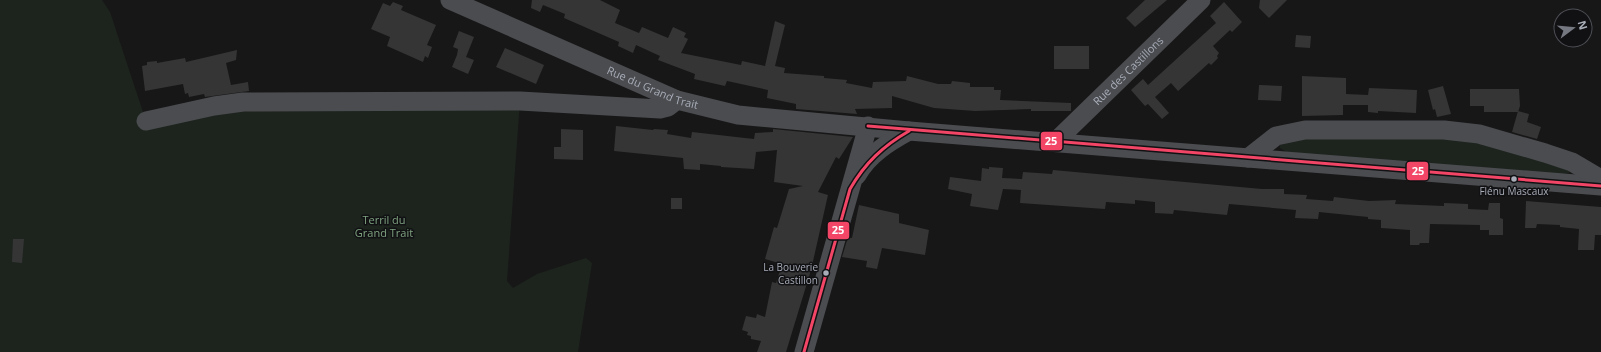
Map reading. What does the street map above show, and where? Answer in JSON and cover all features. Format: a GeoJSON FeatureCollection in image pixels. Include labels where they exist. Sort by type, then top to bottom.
{"type":"FeatureCollection","features":[{"type":"Feature","properties":{"kind":"street","name":"Rue du Grand Trait"},"geometry":{"type":"LineString","coordinates":[[450,0],[677,100],[738,115],[909,131],[1601,186]]}},
{"type":"Feature","properties":{"kind":"street","name":"Rue des Castillons"},"geometry":{"type":"LineString","coordinates":[[1055,142],[1201,0]]}},
{"type":"Feature","properties":{"kind":"street"},"geometry":{"type":"LineString","coordinates":[[146,121],[214,106],[243,102],[520,101],[660,109],[668,107],[677,100]]}},
{"type":"Feature","properties":{"kind":"street"},"geometry":{"type":"LineString","coordinates":[[874,127],[880,139],[875,154]]}},
{"type":"Feature","properties":{"kind":"street"},"geometry":{"type":"LineString","coordinates":[[804,352],[850,189],[874,127]]}},
{"type":"Feature","properties":{"kind":"street"},"geometry":{"type":"LineString","coordinates":[[1248,158],[1276,136],[1305,130],[1444,130],[1479,134],[1545,153],[1572,162],[1601,179]]}},
{"type":"Feature","properties":{"kind":"street"},"geometry":{"type":"LineString","coordinates":[[850,189],[861,168],[875,154],[888,143],[909,131]]}},
{"type":"Feature","properties":{"kind":"green space","name":"Terril du Grand Trait"},"geometry":{"type":"Polygon","coordinates":[[[0,0],[102,0],[110,12],[146,121],[214,106],[520,101],[507,281],[513,288],[537,274],[586,258],[592,263],[578,352],[0,352],[0,0]]]}},
{"type":"Feature","properties":{"kind":"green space"},"geometry":{"type":"Polygon","coordinates":[[[1444,132],[1569,168],[1569,173],[1561,174],[1288,153],[1280,148],[1280,140],[1444,132]]]}},
{"type":"Feature","properties":{"kind":"building"},"geometry":{"type":"Polygon","coordinates":[[[532,0],[600,0],[620,10],[615,23],[639,33],[642,27],[668,38],[673,27],[686,33],[684,37],[688,39],[681,53],[741,65],[742,61],[765,66],[775,21],[785,25],[775,66],[785,68],[784,73],[824,76],[824,78],[847,80],[846,83],[872,88],[873,82],[906,81],[907,76],[938,84],[951,84],[952,81],[970,83],[970,87],[994,87],[994,90],[1001,90],[1000,100],[1071,103],[1071,111],[1031,111],[1031,109],[975,111],[934,108],[892,96],[892,108],[855,109],[857,114],[796,109],[796,104],[767,98],[768,90],[727,81],[725,86],[694,79],[695,74],[658,60],[660,56],[636,45],[633,53],[618,46],[619,42],[564,18],[565,14],[543,5],[540,12],[531,8],[532,0]]]}},
{"type":"Feature","properties":{"kind":"building"},"geometry":{"type":"Polygon","coordinates":[[[1145,0],[1167,0],[1135,27],[1126,18],[1145,0]]]}},
{"type":"Feature","properties":{"kind":"building"},"geometry":{"type":"Polygon","coordinates":[[[1260,0],[1287,0],[1269,18],[1259,8],[1260,0]]]}},
{"type":"Feature","properties":{"kind":"building"},"geometry":{"type":"Polygon","coordinates":[[[393,2],[403,6],[401,10],[436,25],[427,45],[432,47],[428,58],[425,56],[423,62],[387,46],[390,37],[371,29],[383,3],[390,6],[393,2]]]}},
{"type":"Feature","properties":{"kind":"building"},"geometry":{"type":"Polygon","coordinates":[[[1224,2],[1242,22],[1232,32],[1230,30],[1213,46],[1219,53],[1217,56],[1218,58],[1211,65],[1209,63],[1178,91],[1171,83],[1155,97],[1169,113],[1162,119],[1148,104],[1145,106],[1131,90],[1143,79],[1148,85],[1216,23],[1210,16],[1224,2]]]}},
{"type":"Feature","properties":{"kind":"building"},"geometry":{"type":"Polygon","coordinates":[[[459,31],[474,37],[466,57],[474,60],[468,74],[452,67],[458,49],[453,47],[459,31]]]}},
{"type":"Feature","properties":{"kind":"building"},"geometry":{"type":"Polygon","coordinates":[[[1296,35],[1311,36],[1310,48],[1295,47],[1296,35]]]}},
{"type":"Feature","properties":{"kind":"building"},"geometry":{"type":"Polygon","coordinates":[[[1054,46],[1089,46],[1089,69],[1054,69],[1054,46]]]}},
{"type":"Feature","properties":{"kind":"building"},"geometry":{"type":"Polygon","coordinates":[[[505,48],[544,65],[536,84],[496,67],[505,48]]]}},
{"type":"Feature","properties":{"kind":"building"},"geometry":{"type":"Polygon","coordinates":[[[237,50],[236,60],[226,63],[231,85],[248,82],[249,91],[205,97],[204,94],[189,97],[188,93],[185,94],[183,84],[145,91],[142,66],[147,65],[147,62],[157,61],[157,63],[185,58],[186,62],[237,50]]]}},
{"type":"Feature","properties":{"kind":"building"},"geometry":{"type":"Polygon","coordinates":[[[1302,76],[1346,78],[1346,94],[1368,95],[1369,88],[1417,90],[1416,113],[1378,111],[1378,113],[1368,112],[1368,105],[1343,105],[1343,115],[1302,116],[1302,76]]]}},
{"type":"Feature","properties":{"kind":"building"},"geometry":{"type":"Polygon","coordinates":[[[1259,85],[1282,86],[1281,101],[1258,100],[1259,85]]]}},
{"type":"Feature","properties":{"kind":"building"},"geometry":{"type":"Polygon","coordinates":[[[1443,86],[1451,114],[1437,117],[1435,109],[1433,110],[1428,90],[1443,86]]]}},
{"type":"Feature","properties":{"kind":"building"},"geometry":{"type":"Polygon","coordinates":[[[1470,89],[1519,89],[1520,106],[1518,112],[1484,112],[1484,106],[1470,106],[1470,89]]]}},
{"type":"Feature","properties":{"kind":"building"},"geometry":{"type":"Polygon","coordinates":[[[1518,111],[1529,114],[1527,122],[1541,127],[1537,139],[1512,132],[1518,111]]]}},
{"type":"Feature","properties":{"kind":"building"},"geometry":{"type":"Polygon","coordinates":[[[616,126],[668,130],[667,134],[691,138],[692,132],[754,139],[755,133],[773,132],[773,129],[853,137],[839,159],[836,157],[818,192],[828,195],[811,270],[786,352],[757,352],[761,341],[751,339],[751,336],[747,335],[748,332],[742,330],[746,316],[756,318],[757,314],[765,317],[772,282],[776,283],[782,264],[765,259],[774,227],[777,228],[789,189],[803,186],[774,182],[777,150],[756,152],[754,169],[700,164],[700,170],[684,169],[683,158],[614,151],[616,126]]]}},
{"type":"Feature","properties":{"kind":"building"},"geometry":{"type":"Polygon","coordinates":[[[561,129],[583,130],[583,160],[554,159],[554,147],[561,147],[561,129]]]}},
{"type":"Feature","properties":{"kind":"building"},"geometry":{"type":"Polygon","coordinates":[[[989,167],[1003,168],[1002,178],[1022,179],[1023,172],[1052,174],[1053,170],[1262,189],[1284,189],[1284,194],[1307,195],[1306,199],[1333,201],[1334,197],[1369,201],[1396,200],[1395,204],[1444,206],[1444,203],[1468,204],[1468,209],[1488,210],[1489,203],[1500,203],[1500,218],[1503,219],[1503,235],[1489,235],[1489,230],[1480,230],[1480,225],[1430,224],[1429,243],[1410,245],[1410,230],[1381,228],[1381,220],[1368,219],[1368,217],[1319,212],[1318,219],[1295,218],[1296,210],[1229,204],[1227,215],[1174,210],[1173,214],[1155,213],[1155,202],[1135,200],[1135,204],[1106,202],[1105,209],[1020,203],[1021,190],[1003,189],[998,210],[970,206],[972,194],[948,189],[950,177],[981,181],[982,168],[989,169],[989,167]]]}},
{"type":"Feature","properties":{"kind":"building"},"geometry":{"type":"Polygon","coordinates":[[[671,198],[682,198],[682,209],[671,209],[671,198]]]}},
{"type":"Feature","properties":{"kind":"building"},"geometry":{"type":"Polygon","coordinates":[[[1526,201],[1601,207],[1601,235],[1595,235],[1594,250],[1578,250],[1579,229],[1560,227],[1560,225],[1537,224],[1536,228],[1525,228],[1526,201]]]}},
{"type":"Feature","properties":{"kind":"building"},"geometry":{"type":"Polygon","coordinates":[[[859,205],[899,214],[899,223],[929,230],[925,255],[882,248],[877,269],[866,267],[867,261],[842,257],[848,237],[852,238],[859,205]]]}},
{"type":"Feature","properties":{"kind":"building"},"geometry":{"type":"Polygon","coordinates":[[[13,239],[24,239],[22,263],[12,262],[13,239]]]}},
{"type":"Feature","properties":{"kind":"transit line","name":"25"},"geometry":{"type":"LineString","coordinates":[[868,126],[1601,186]]}},
{"type":"Feature","properties":{"kind":"transit line","name":"25"},"geometry":{"type":"LineString","coordinates":[[804,352],[850,189],[868,163],[875,156],[909,131]]}},
{"type":"Feature","properties":{"kind":"place","name":"Flénu Mascaux"},"geometry":{"type":"Point","coordinates":[1514,179]}},
{"type":"Feature","properties":{"kind":"place","name":"La Bouverie Castillon"},"geometry":{"type":"Point","coordinates":[826,273]}}]}
